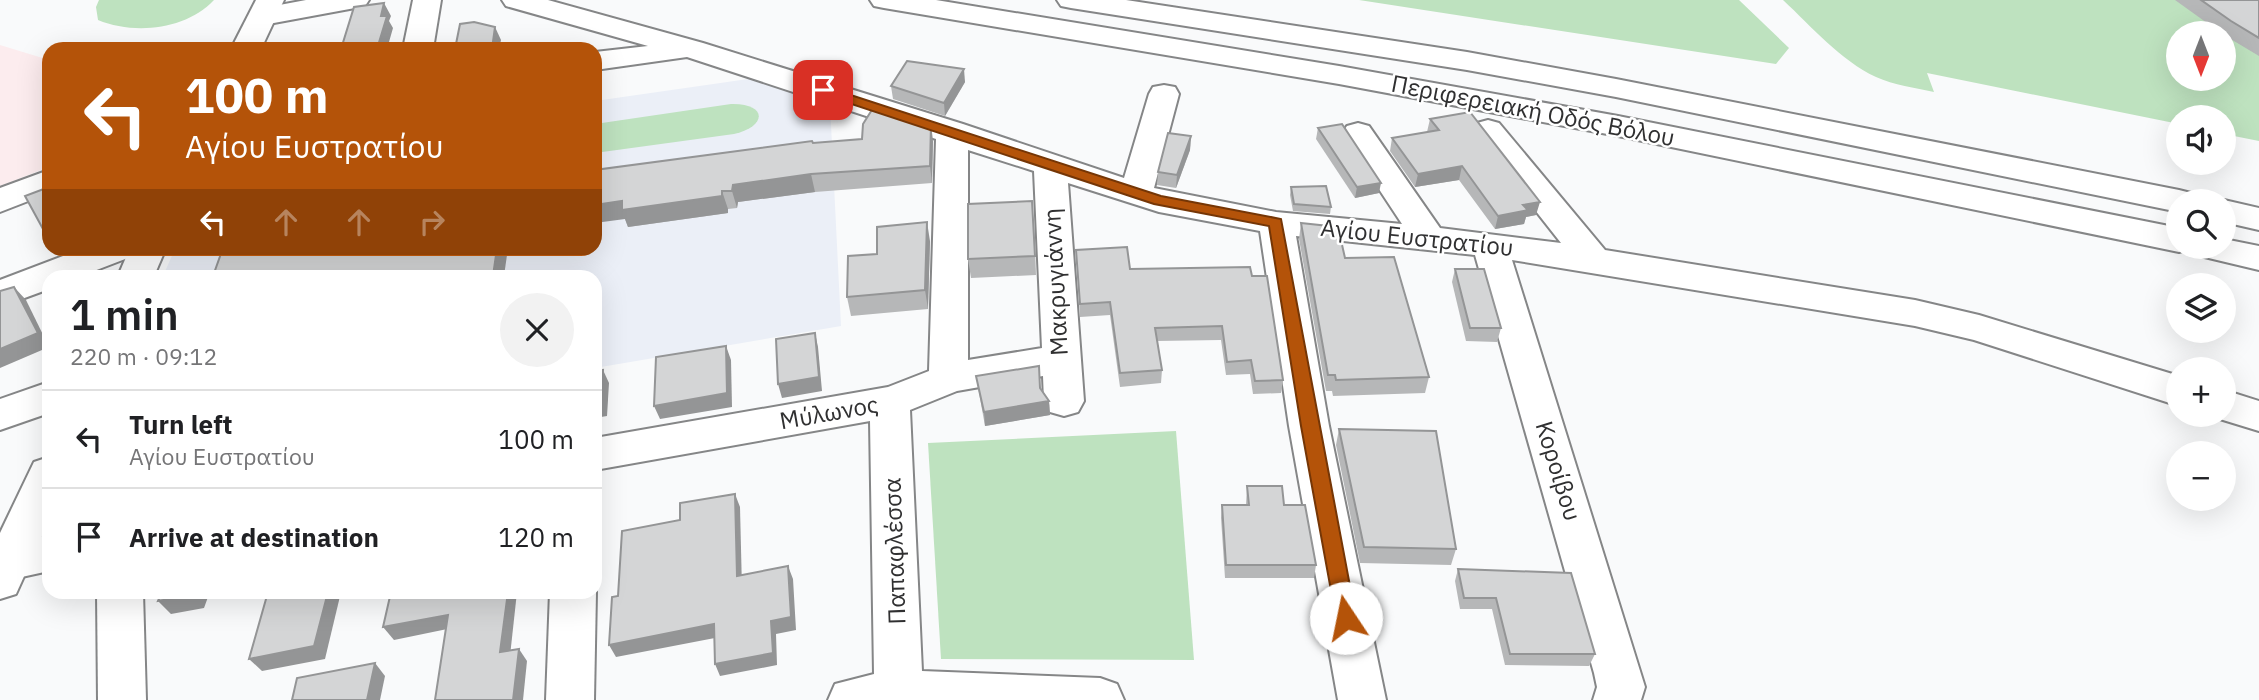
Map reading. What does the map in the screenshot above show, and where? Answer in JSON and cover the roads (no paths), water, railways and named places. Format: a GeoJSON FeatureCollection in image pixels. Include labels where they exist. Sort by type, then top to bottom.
{"type":"FeatureCollection","features":[{"type":"Feature","properties":{"kind":"street"},"geometry":{"type":"LineString","coordinates":[[226,42],[258,5],[355,0]]}},
{"type":"Feature","properties":{"kind":"street"},"geometry":{"type":"LineString","coordinates":[[419,42],[427,0]]}},
{"type":"Feature","properties":{"kind":"street","name":"Αγίου Ευστρατίου"},"geometry":{"type":"LineString","coordinates":[[516,0],[693,49],[952,131],[1159,201],[1276,223],[1490,245],[1594,260],[1945,319],[2166,387]]}},
{"type":"Feature","properties":{"kind":"street","name":"Περιφερειακή Οδός Βόλου"},"geometry":{"type":"LineString","coordinates":[[884,0],[1339,75],[1618,126],[2166,237]]}},
{"type":"Feature","properties":{"kind":"street","name":"Περιφερειακή Οδός Βόλου"},"geometry":{"type":"LineString","coordinates":[[1071,0],[1426,54],[1603,85],[2166,198]]}},
{"type":"Feature","properties":{"kind":"street"},"geometry":{"type":"LineString","coordinates":[[248,42],[258,5]]}},
{"type":"Feature","properties":{"kind":"street"},"geometry":{"type":"LineString","coordinates":[[602,60],[693,49]]}},
{"type":"Feature","properties":{"kind":"street"},"geometry":{"type":"LineString","coordinates":[[1136,193],[1164,94]]}},
{"type":"Feature","properties":{"kind":"street"},"geometry":{"type":"LineString","coordinates":[[1488,130],[1594,260]]}},
{"type":"Feature","properties":{"kind":"street"},"geometry":{"type":"LineString","coordinates":[[948,378],[952,131]]}},
{"type":"Feature","properties":{"kind":"street"},"geometry":{"type":"LineString","coordinates":[[1358,133],[1429,238]]}},
{"type":"Feature","properties":{"kind":"street","name":"Μακρυγιάννη"},"geometry":{"type":"LineString","coordinates":[[1050,164],[1064,401]]}},
{"type":"Feature","properties":{"kind":"street"},"geometry":{"type":"LineString","coordinates":[[0,201],[42,183]]}},
{"type":"Feature","properties":{"kind":"street"},"geometry":{"type":"LineString","coordinates":[[2236,214],[2259,219]]}},
{"type":"Feature","properties":{"kind":"street"},"geometry":{"type":"LineString","coordinates":[[1276,223],[1309,426],[1362,700]]}},
{"type":"Feature","properties":{"kind":"street","name":"Κοροίβου"},"geometry":{"type":"LineString","coordinates":[[1490,245],[1618,673],[1618,699]]}},
{"type":"Feature","properties":{"kind":"street"},"geometry":{"type":"LineString","coordinates":[[2236,253],[2259,258]]}},
{"type":"Feature","properties":{"kind":"street"},"geometry":{"type":"LineString","coordinates":[[61,270],[99,256]]}},
{"type":"Feature","properties":{"kind":"street"},"geometry":{"type":"LineString","coordinates":[[0,293],[42,277]]}},
{"type":"Feature","properties":{"kind":"street","name":"Μύλωνος"},"geometry":{"type":"LineString","coordinates":[[602,453],[890,402],[923,391],[948,378],[1060,359]]}},
{"type":"Feature","properties":{"kind":"street"},"geometry":{"type":"LineString","coordinates":[[0,415],[42,400]]}},
{"type":"Feature","properties":{"kind":"street","name":"Παπαφλέσσα"},"geometry":{"type":"LineString","coordinates":[[890,402],[899,696]]}},
{"type":"Feature","properties":{"kind":"street"},"geometry":{"type":"LineString","coordinates":[[2236,409],[2259,416]]}},
{"type":"Feature","properties":{"kind":"street"},"geometry":{"type":"LineString","coordinates":[[19,564],[42,495]]}},
{"type":"Feature","properties":{"kind":"street"},"geometry":{"type":"LineString","coordinates":[[120,599],[122,700]]}},
{"type":"Feature","properties":{"kind":"street"},"geometry":{"type":"LineString","coordinates":[[570,700],[573,599]]}},
{"type":"Feature","properties":{"kind":"street"},"geometry":{"type":"LineString","coordinates":[[852,700],[899,696],[1100,700]]}}]}
